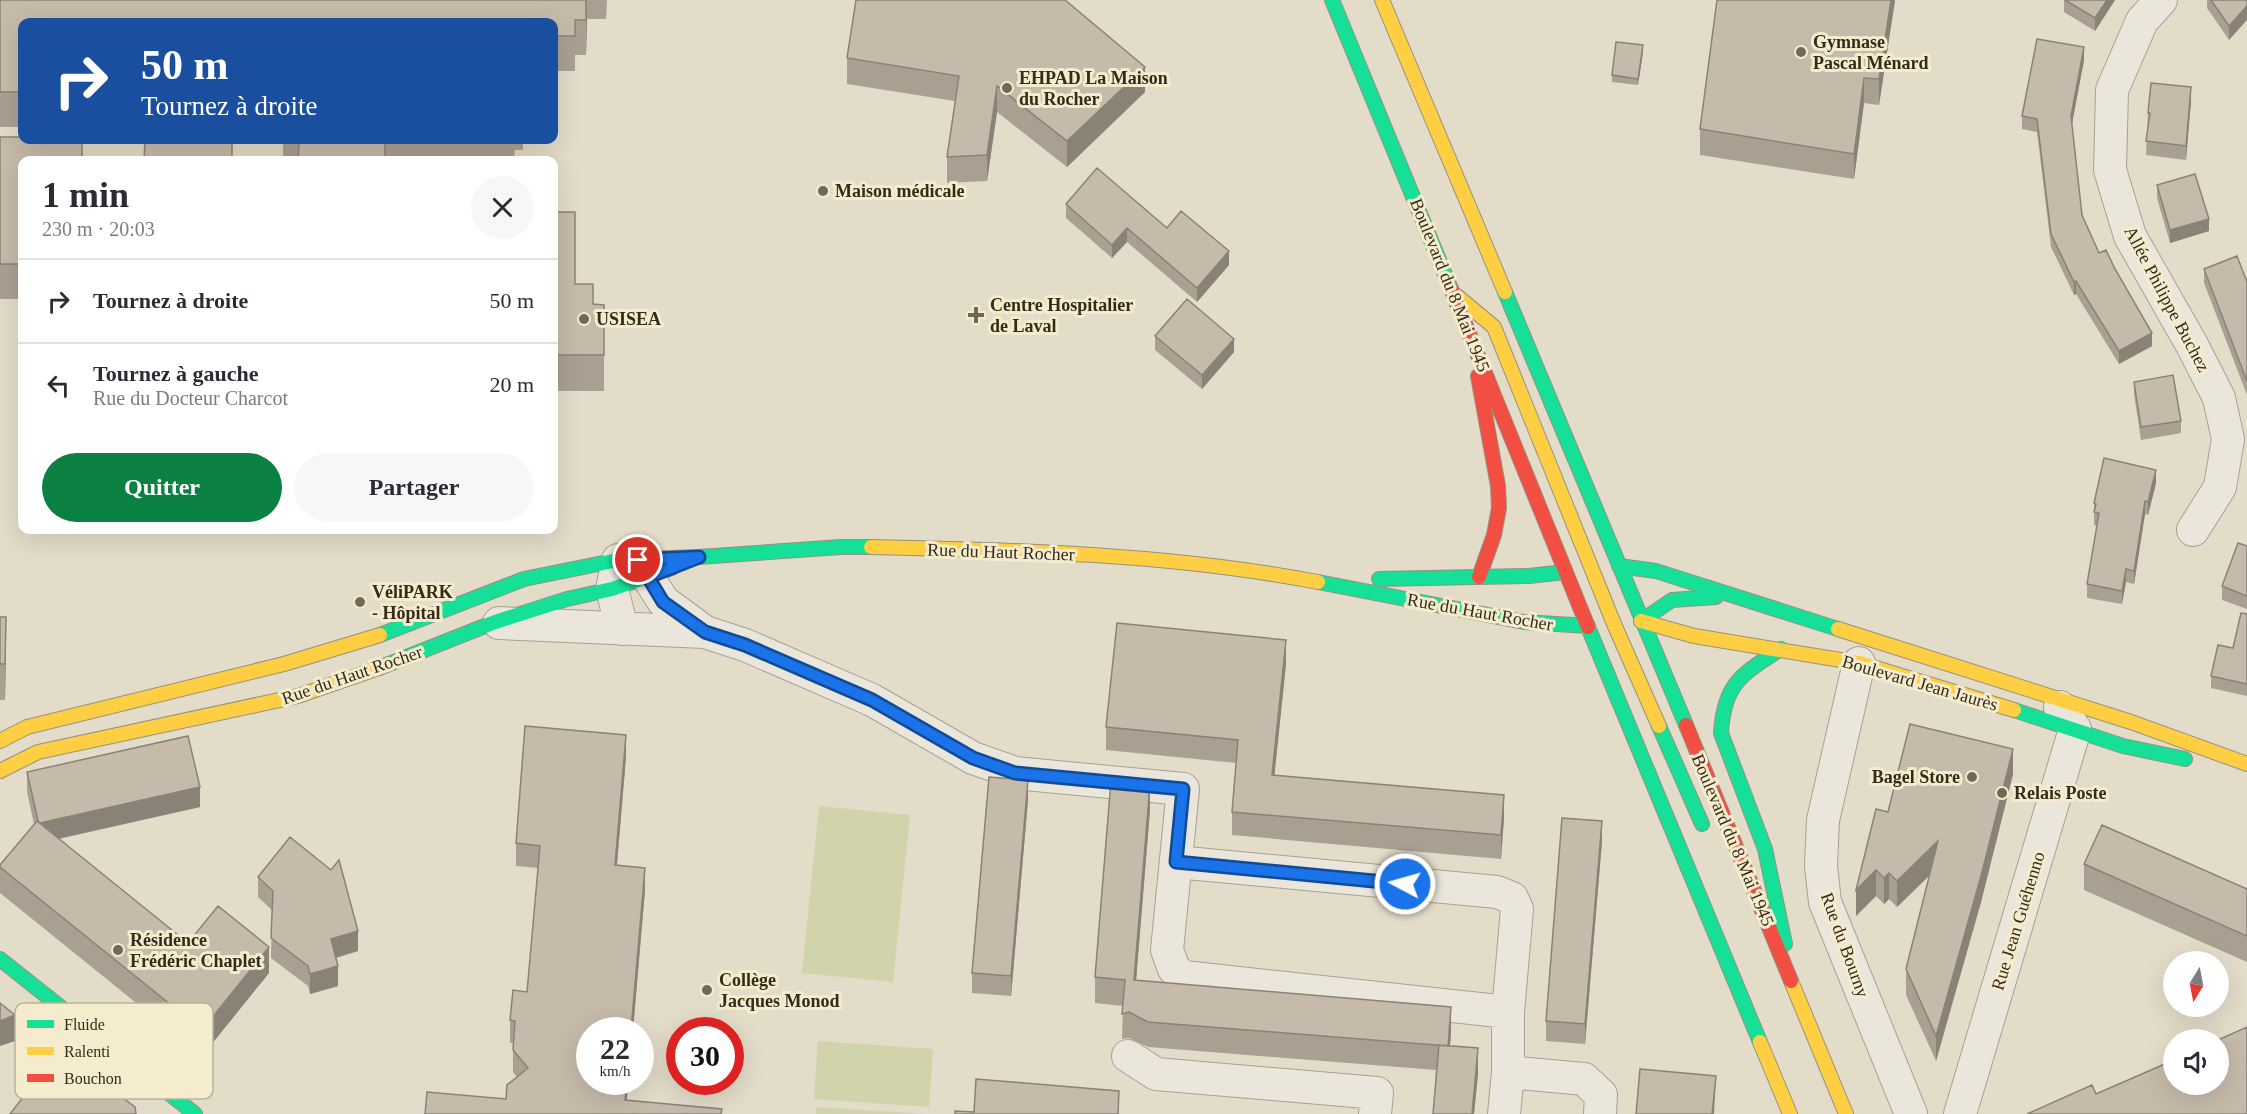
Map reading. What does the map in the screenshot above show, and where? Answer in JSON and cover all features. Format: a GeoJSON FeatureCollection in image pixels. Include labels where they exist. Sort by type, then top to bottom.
{"type":"FeatureCollection","features":[{"type":"Feature","properties":{"kind":"main road","name":"Boulevard du 8 Mai 1945"},"geometry":{"type":"LineString","coordinates":[[1332,0],[1472,338],[1565,572],[1790,1114]]}},
{"type":"Feature","properties":{"kind":"main road","name":"Boulevard du 8 Mai 1945"},"geometry":{"type":"LineString","coordinates":[[1382,0],[1611,544],[1846,1114]]}},
{"type":"Feature","properties":{"kind":"main road"},"geometry":{"type":"LineString","coordinates":[[1453,293],[1494,327],[1591,569],[1706,835]]}},
{"type":"Feature","properties":{"kind":"main road"},"geometry":{"type":"LineString","coordinates":[[1472,338],[1498,486],[1499,508],[1494,535],[1479,577]]}},
{"type":"Feature","properties":{"kind":"main road"},"geometry":{"type":"LineString","coordinates":[[1611,544],[1631,550]]}},
{"type":"Feature","properties":{"kind":"main road","name":"Rue du Haut Rocher"},"geometry":{"type":"LineString","coordinates":[[0,741],[27,727],[284,664],[387,632],[524,579],[615,575],[699,557],[841,547],[970,549],[1155,559],[1302,579],[1524,622],[1588,626]]}},
{"type":"Feature","properties":{"kind":"main road"},"geometry":{"type":"LineString","coordinates":[[1651,556],[1671,561],[1738,596]]}},
{"type":"Feature","properties":{"kind":"main road","name":"Rue du Haut Rocher"},"geometry":{"type":"LineString","coordinates":[[648,577],[699,557]]}},
{"type":"Feature","properties":{"kind":"main road"},"geometry":{"type":"LineString","coordinates":[[1565,572],[1619,566]]}},
{"type":"Feature","properties":{"kind":"main road","name":"Boulevard Jean Jaurès"},"geometry":{"type":"LineString","coordinates":[[1619,566],[1656,570],[2053,696],[2247,764]]}},
{"type":"Feature","properties":{"kind":"main road","name":"Rue du Haut Rocher"},"geometry":{"type":"LineString","coordinates":[[1302,579],[1420,579],[1529,576],[1565,572]]}},
{"type":"Feature","properties":{"kind":"main road","name":"Rue du Haut Rocher"},"geometry":{"type":"LineString","coordinates":[[0,771],[38,752],[298,696],[404,659],[495,622],[567,599],[615,575]]}},
{"type":"Feature","properties":{"kind":"main road"},"geometry":{"type":"LineString","coordinates":[[1641,621],[1672,600],[1738,596]]}},
{"type":"Feature","properties":{"kind":"main road","name":"Boulevard Jean Jaurès"},"geometry":{"type":"LineString","coordinates":[[1588,626],[1641,621],[1694,636],[1859,663],[2075,729],[2123,746],[2247,773]]}},
{"type":"Feature","properties":{"kind":"main road"},"geometry":{"type":"LineString","coordinates":[[1780,649],[1735,682],[1726,696],[1721,715],[1721,733],[1765,849],[1793,984]]}},
{"type":"Feature","properties":{"kind":"main road"},"geometry":{"type":"LineString","coordinates":[[1758,938],[1793,984]]}},
{"type":"Feature","properties":{"kind":"main road"},"geometry":{"type":"LineString","coordinates":[[0,959],[55,1003]]}},
{"type":"Feature","properties":{"kind":"main road"},"geometry":{"type":"LineString","coordinates":[[176,1099],[195,1114]]}},
{"type":"Feature","properties":{"kind":"street","name":"Allée Philippe Buchez"},"geometry":{"type":"LineString","coordinates":[[2161,0],[2142,21],[2112,90],[2109,170],[2130,236],[2192,345],[2219,398],[2228,439],[2220,487],[2193,530]]}},
{"type":"Feature","properties":{"kind":"street"},"geometry":{"type":"LineString","coordinates":[[621,629],[615,575],[648,577],[663,602],[705,632]]}},
{"type":"Feature","properties":{"kind":"street"},"geometry":{"type":"LineString","coordinates":[[495,622],[705,632],[745,645],[872,700],[973,758],[1015,773],[1183,789],[1167,950],[1174,969],[1184,977],[1508,1012]]}},
{"type":"Feature","properties":{"kind":"street","name":"Rue du Bourny"},"geometry":{"type":"LineString","coordinates":[[1859,663],[1823,819],[1821,866],[1825,902],[1911,1114]]}},
{"type":"Feature","properties":{"kind":"street"},"geometry":{"type":"LineString","coordinates":[[2053,696],[2075,729]]}},
{"type":"Feature","properties":{"kind":"street","name":"Rue Jean Guéhenno"},"geometry":{"type":"LineString","coordinates":[[1960,1114],[2075,729]]}},
{"type":"Feature","properties":{"kind":"street"},"geometry":{"type":"LineString","coordinates":[[1176,862],[1497,892],[1512,898],[1517,909],[1508,1012],[1508,1072],[1504,1114]]}},
{"type":"Feature","properties":{"kind":"street"},"geometry":{"type":"LineString","coordinates":[[1128,1056],[1156,1074],[1377,1093],[1375,1114]]}},
{"type":"Feature","properties":{"kind":"street"},"geometry":{"type":"LineString","coordinates":[[1508,1072],[1584,1079],[1601,1095],[1600,1114]]}},
{"type":"Feature","properties":{"kind":"green space"},"geometry":{"type":"Polygon","coordinates":[[[819,806],[910,815],[893,982],[802,973],[819,806]]]}},
{"type":"Feature","properties":{"kind":"green space"},"geometry":{"type":"Polygon","coordinates":[[[818,1041],[933,1049],[929,1107],[814,1099],[818,1041]]]}},
{"type":"Feature","properties":{"kind":"green space"},"geometry":{"type":"Polygon","coordinates":[[[816,1107],[926,1114],[816,1114],[816,1107]]]}},
{"type":"Feature","properties":{"kind":"building"},"geometry":{"type":"Polygon","coordinates":[[[0,0],[586,0],[586,20],[575,20],[575,36],[558,36],[558,18],[18,18],[18,92],[0,92],[0,0]]]}},
{"type":"Feature","properties":{"kind":"building","name":"EHPAD La Maison du Rocher"},"geometry":{"type":"Polygon","coordinates":[[[856,0],[1065,0],[1145,67],[1067,141],[997,86],[987,155],[947,157],[959,76],[847,58],[856,0]]]}},
{"type":"Feature","properties":{"kind":"building","name":"Gymnase Pascal Ménard"},"geometry":{"type":"Polygon","coordinates":[[[1717,0],[1891,0],[1879,79],[1864,78],[1854,154],[1700,129],[1717,0]]]}},
{"type":"Feature","properties":{"kind":"building"},"geometry":{"type":"Polygon","coordinates":[[[2065,0],[2107,0],[2095,18],[2065,0]]]}},
{"type":"Feature","properties":{"kind":"building"},"geometry":{"type":"Polygon","coordinates":[[[2211,0],[2247,0],[2247,6],[2229,26],[2211,0]]]}},
{"type":"Feature","properties":{"kind":"building"},"geometry":{"type":"Polygon","coordinates":[[[2037,39],[2084,47],[2071,116],[2082,215],[2099,253],[2106,250],[2152,333],[2119,351],[2076,281],[2074,282],[2051,234],[2037,119],[2022,116],[2037,39]]]}},
{"type":"Feature","properties":{"kind":"building"},"geometry":{"type":"Polygon","coordinates":[[[1616,42],[1643,45],[1638,79],[1612,75],[1616,42]]]}},
{"type":"Feature","properties":{"kind":"building"},"geometry":{"type":"Polygon","coordinates":[[[2151,83],[2191,87],[2186,146],[2146,141],[2151,83]]]}},
{"type":"Feature","properties":{"kind":"building"},"geometry":{"type":"Polygon","coordinates":[[[0,137],[18,137],[18,144],[82,144],[82,156],[18,156],[18,264],[0,264],[0,137]]]}},
{"type":"Feature","properties":{"kind":"building"},"geometry":{"type":"Polygon","coordinates":[[[145,144],[232,144],[232,156],[144,156],[145,144]]]}},
{"type":"Feature","properties":{"kind":"building"},"geometry":{"type":"Polygon","coordinates":[[[299,144],[385,144],[385,156],[298,156],[299,144]]]}},
{"type":"Feature","properties":{"kind":"building"},"geometry":{"type":"Polygon","coordinates":[[[1097,168],[1167,228],[1181,211],[1229,251],[1197,288],[1127,228],[1112,245],[1066,204],[1097,168]]]}},
{"type":"Feature","properties":{"kind":"building"},"geometry":{"type":"Polygon","coordinates":[[[2195,174],[2209,219],[2170,230],[2157,185],[2195,174]]]}},
{"type":"Feature","properties":{"kind":"building"},"geometry":{"type":"Polygon","coordinates":[[[558,212],[575,212],[575,284],[593,284],[593,304],[604,305],[604,355],[558,355],[558,212]]]}},
{"type":"Feature","properties":{"kind":"building"},"geometry":{"type":"Polygon","coordinates":[[[2237,256],[2247,282],[2247,381],[2204,269],[2237,256]]]}},
{"type":"Feature","properties":{"kind":"building"},"geometry":{"type":"Polygon","coordinates":[[[1187,299],[1234,339],[1202,375],[1155,336],[1187,299]]]}},
{"type":"Feature","properties":{"kind":"building"},"geometry":{"type":"Polygon","coordinates":[[[2173,375],[2181,421],[2141,427],[2134,382],[2173,375]]]}},
{"type":"Feature","properties":{"kind":"building"},"geometry":{"type":"Polygon","coordinates":[[[2104,458],[2156,470],[2148,502],[2145,501],[2134,571],[2126,569],[2122,591],[2087,584],[2099,513],[2094,512],[2096,504],[2094,503],[2104,458]]]}},
{"type":"Feature","properties":{"kind":"building"},"geometry":{"type":"Polygon","coordinates":[[[2238,543],[2247,546],[2247,596],[2222,586],[2238,543]]]}},
{"type":"Feature","properties":{"kind":"building"},"geometry":{"type":"Polygon","coordinates":[[[2241,613],[2247,614],[2247,684],[2211,676],[2218,645],[2233,648],[2241,613]]]}},
{"type":"Feature","properties":{"kind":"building"},"geometry":{"type":"Polygon","coordinates":[[[0,617],[6,617],[5,664],[0,664],[0,617]]]}},
{"type":"Feature","properties":{"kind":"building"},"geometry":{"type":"Polygon","coordinates":[[[1117,623],[1286,640],[1272,775],[1504,795],[1501,835],[1232,812],[1238,740],[1106,727],[1117,623]]]}},
{"type":"Feature","properties":{"kind":"building"},"geometry":{"type":"Polygon","coordinates":[[[1910,724],[2013,749],[1981,876],[1936,1036],[1906,969],[1938,841],[1897,881],[1889,873],[1884,878],[1876,870],[1856,890],[1876,809],[1888,812],[1910,724]]]}},
{"type":"Feature","properties":{"kind":"building"},"geometry":{"type":"Polygon","coordinates":[[[525,726],[626,735],[615,865],[645,868],[632,1017],[576,1017],[576,1095],[626,1095],[625,1100],[722,1109],[721,1114],[425,1114],[427,1092],[506,1099],[507,1085],[528,1068],[513,1050],[515,1021],[510,1020],[513,990],[527,992],[540,846],[516,843],[525,726]]]}},
{"type":"Feature","properties":{"kind":"building"},"geometry":{"type":"Polygon","coordinates":[[[188,736],[200,787],[40,823],[38,821],[27,772],[188,736]]]}},
{"type":"Feature","properties":{"kind":"building"},"geometry":{"type":"Polygon","coordinates":[[[989,777],[1028,780],[1011,976],[972,973],[989,777]]]}},
{"type":"Feature","properties":{"kind":"building"},"geometry":{"type":"Polygon","coordinates":[[[1111,781],[1150,784],[1134,980],[1451,1007],[1448,1046],[1148,1022],[1129,1012],[1122,1014],[1125,980],[1095,977],[1111,781]]]}},
{"type":"Feature","properties":{"kind":"building"},"geometry":{"type":"Polygon","coordinates":[[[1562,818],[1602,821],[1585,1024],[1546,1021],[1562,818]]]}},
{"type":"Feature","properties":{"kind":"building"},"geometry":{"type":"Polygon","coordinates":[[[37,821],[188,943],[218,906],[269,947],[213,1016],[213,1003],[169,1003],[0,865],[37,821]]]}},
{"type":"Feature","properties":{"kind":"building"},"geometry":{"type":"Polygon","coordinates":[[[2102,825],[2247,889],[2247,936],[2084,864],[2102,825]]]}},
{"type":"Feature","properties":{"kind":"building"},"geometry":{"type":"Polygon","coordinates":[[[290,837],[331,870],[339,860],[358,931],[331,939],[338,966],[310,974],[308,966],[271,938],[273,891],[258,877],[290,837]]]}},
{"type":"Feature","properties":{"kind":"building"},"geometry":{"type":"Polygon","coordinates":[[[0,1003],[15,1015],[0,1021],[0,1003]]]}},
{"type":"Feature","properties":{"kind":"building"},"geometry":{"type":"Polygon","coordinates":[[[2247,1027],[2247,1114],[2027,1114],[2092,1085],[2096,1094],[2163,1065],[2163,1095],[2229,1095],[2229,1035],[2247,1027]]]}},
{"type":"Feature","properties":{"kind":"building"},"geometry":{"type":"Polygon","coordinates":[[[1439,1045],[1478,1048],[1472,1114],[1433,1114],[1439,1045]]]}},
{"type":"Feature","properties":{"kind":"building"},"geometry":{"type":"Polygon","coordinates":[[[1640,1069],[1716,1076],[1712,1114],[1636,1114],[1640,1069]]]}},
{"type":"Feature","properties":{"kind":"building"},"geometry":{"type":"Polygon","coordinates":[[[976,1079],[1119,1091],[1118,1114],[955,1114],[955,1111],[974,1112],[976,1079]]]}},
{"type":"Feature","properties":{"kind":"building"},"geometry":{"type":"Polygon","coordinates":[[[22,1099],[124,1099],[135,1107],[136,1114],[10,1114],[22,1099]]]}},
{"type":"Feature","properties":{"kind":"traffic: fast"},"geometry":{"type":"LineString","coordinates":[[1332,0],[1451,289]]}},
{"type":"Feature","properties":{"kind":"traffic: fast"},"geometry":{"type":"LineString","coordinates":[[1505,292],[1686,725]]}},
{"type":"Feature","properties":{"kind":"traffic: fast"},"geometry":{"type":"LineString","coordinates":[[380,635],[524,579],[618,560],[871,547]]}},
{"type":"Feature","properties":{"kind":"traffic: fast"},"geometry":{"type":"LineString","coordinates":[[1619,566],[1656,571],[1838,629]]}},
{"type":"Feature","properties":{"kind":"traffic: fast"},"geometry":{"type":"LineString","coordinates":[[379,668],[495,622],[567,599],[612,589],[672,568]]}},
{"type":"Feature","properties":{"kind":"traffic: fast"},"geometry":{"type":"LineString","coordinates":[[1379,579],[1529,576],[1565,572]]}},
{"type":"Feature","properties":{"kind":"traffic: fast"},"geometry":{"type":"LineString","coordinates":[[1318,582],[1524,622],[1588,626]]}},
{"type":"Feature","properties":{"kind":"traffic: fast"},"geometry":{"type":"LineString","coordinates":[[1641,621],[1672,600],[1716,597]]}},
{"type":"Feature","properties":{"kind":"traffic: fast"},"geometry":{"type":"LineString","coordinates":[[1588,627],[1760,1042]]}},
{"type":"Feature","properties":{"kind":"traffic: fast"},"geometry":{"type":"LineString","coordinates":[[1781,649],[1746,673],[1731,691],[1726,702],[1721,733],[1765,849],[1785,944]]}},
{"type":"Feature","properties":{"kind":"traffic: fast"},"geometry":{"type":"LineString","coordinates":[[2014,710],[2123,746],[2185,759]]}},
{"type":"Feature","properties":{"kind":"traffic: fast"},"geometry":{"type":"LineString","coordinates":[[1659,726],[1702,824]]}},
{"type":"Feature","properties":{"kind":"traffic: fast"},"geometry":{"type":"LineString","coordinates":[[0,959],[55,1003]]}},
{"type":"Feature","properties":{"kind":"traffic: fast"},"geometry":{"type":"LineString","coordinates":[[176,1099],[195,1114]]}},
{"type":"Feature","properties":{"kind":"traffic: slow"},"geometry":{"type":"LineString","coordinates":[[1382,0],[1505,292]]}},
{"type":"Feature","properties":{"kind":"traffic: slow"},"geometry":{"type":"LineString","coordinates":[[1457,296],[1494,327],[1614,624],[1659,726]]}},
{"type":"Feature","properties":{"kind":"traffic: slow"},"geometry":{"type":"LineString","coordinates":[[871,547],[1039,552],[1151,559],[1318,582]]}},
{"type":"Feature","properties":{"kind":"traffic: slow"},"geometry":{"type":"LineString","coordinates":[[1641,621],[1694,636],[1859,663],[2014,710]]}},
{"type":"Feature","properties":{"kind":"traffic: slow"},"geometry":{"type":"LineString","coordinates":[[1838,629],[2131,722],[2247,764]]}},
{"type":"Feature","properties":{"kind":"traffic: slow"},"geometry":{"type":"LineString","coordinates":[[0,741],[27,727],[284,664],[380,635]]}},
{"type":"Feature","properties":{"kind":"traffic: slow"},"geometry":{"type":"LineString","coordinates":[[0,771],[38,752],[298,696],[379,668]]}},
{"type":"Feature","properties":{"kind":"traffic: slow"},"geometry":{"type":"LineString","coordinates":[[1791,981],[1846,1114]]}},
{"type":"Feature","properties":{"kind":"traffic: slow"},"geometry":{"type":"LineString","coordinates":[[1760,1042],[1790,1114]]}},
{"type":"Feature","properties":{"kind":"traffic: jam"},"geometry":{"type":"LineString","coordinates":[[1451,289],[1588,627]]}},
{"type":"Feature","properties":{"kind":"traffic: jam"},"geometry":{"type":"LineString","coordinates":[[1478,376],[1498,486],[1499,508],[1494,535],[1479,577]]}},
{"type":"Feature","properties":{"kind":"traffic: jam"},"geometry":{"type":"LineString","coordinates":[[1686,725],[1791,981]]}},
{"type":"Feature","properties":{"kind":"place","name":"Gymnase Pascal Ménard"},"geometry":{"type":"Point","coordinates":[1801,52]}},
{"type":"Feature","properties":{"kind":"place","name":"EHPAD La Maison du Rocher"},"geometry":{"type":"Point","coordinates":[1007,88]}},
{"type":"Feature","properties":{"kind":"place","name":"Maison médicale"},"geometry":{"type":"Point","coordinates":[823,191]}},
{"type":"Feature","properties":{"kind":"place","name":"Centre Hospitalier de Laval"},"geometry":{"type":"Point","coordinates":[976,315]}},
{"type":"Feature","properties":{"kind":"place","name":"USISEA"},"geometry":{"type":"Point","coordinates":[584,319]}},
{"type":"Feature","properties":{"kind":"place","name":"VéliPARK - Hôpital"},"geometry":{"type":"Point","coordinates":[360,602]}},
{"type":"Feature","properties":{"kind":"place","name":"Bagel Store"},"geometry":{"type":"Point","coordinates":[1972,777]}},
{"type":"Feature","properties":{"kind":"place","name":"Relais Poste"},"geometry":{"type":"Point","coordinates":[2002,793]}},
{"type":"Feature","properties":{"kind":"place","name":"Résidence Frédéric Chaplet"},"geometry":{"type":"Point","coordinates":[118,950]}},
{"type":"Feature","properties":{"kind":"place","name":"Collège Jacques Monod"},"geometry":{"type":"Point","coordinates":[707,990]}},
{"type":"Feature","properties":{"kind":"route"},"geometry":{"type":"LineString","coordinates":[[638,560],[699,557],[648,577],[663,602],[705,632],[745,645],[872,700],[973,758],[1015,773],[1183,789],[1176,862],[1405,884]]}}]}
